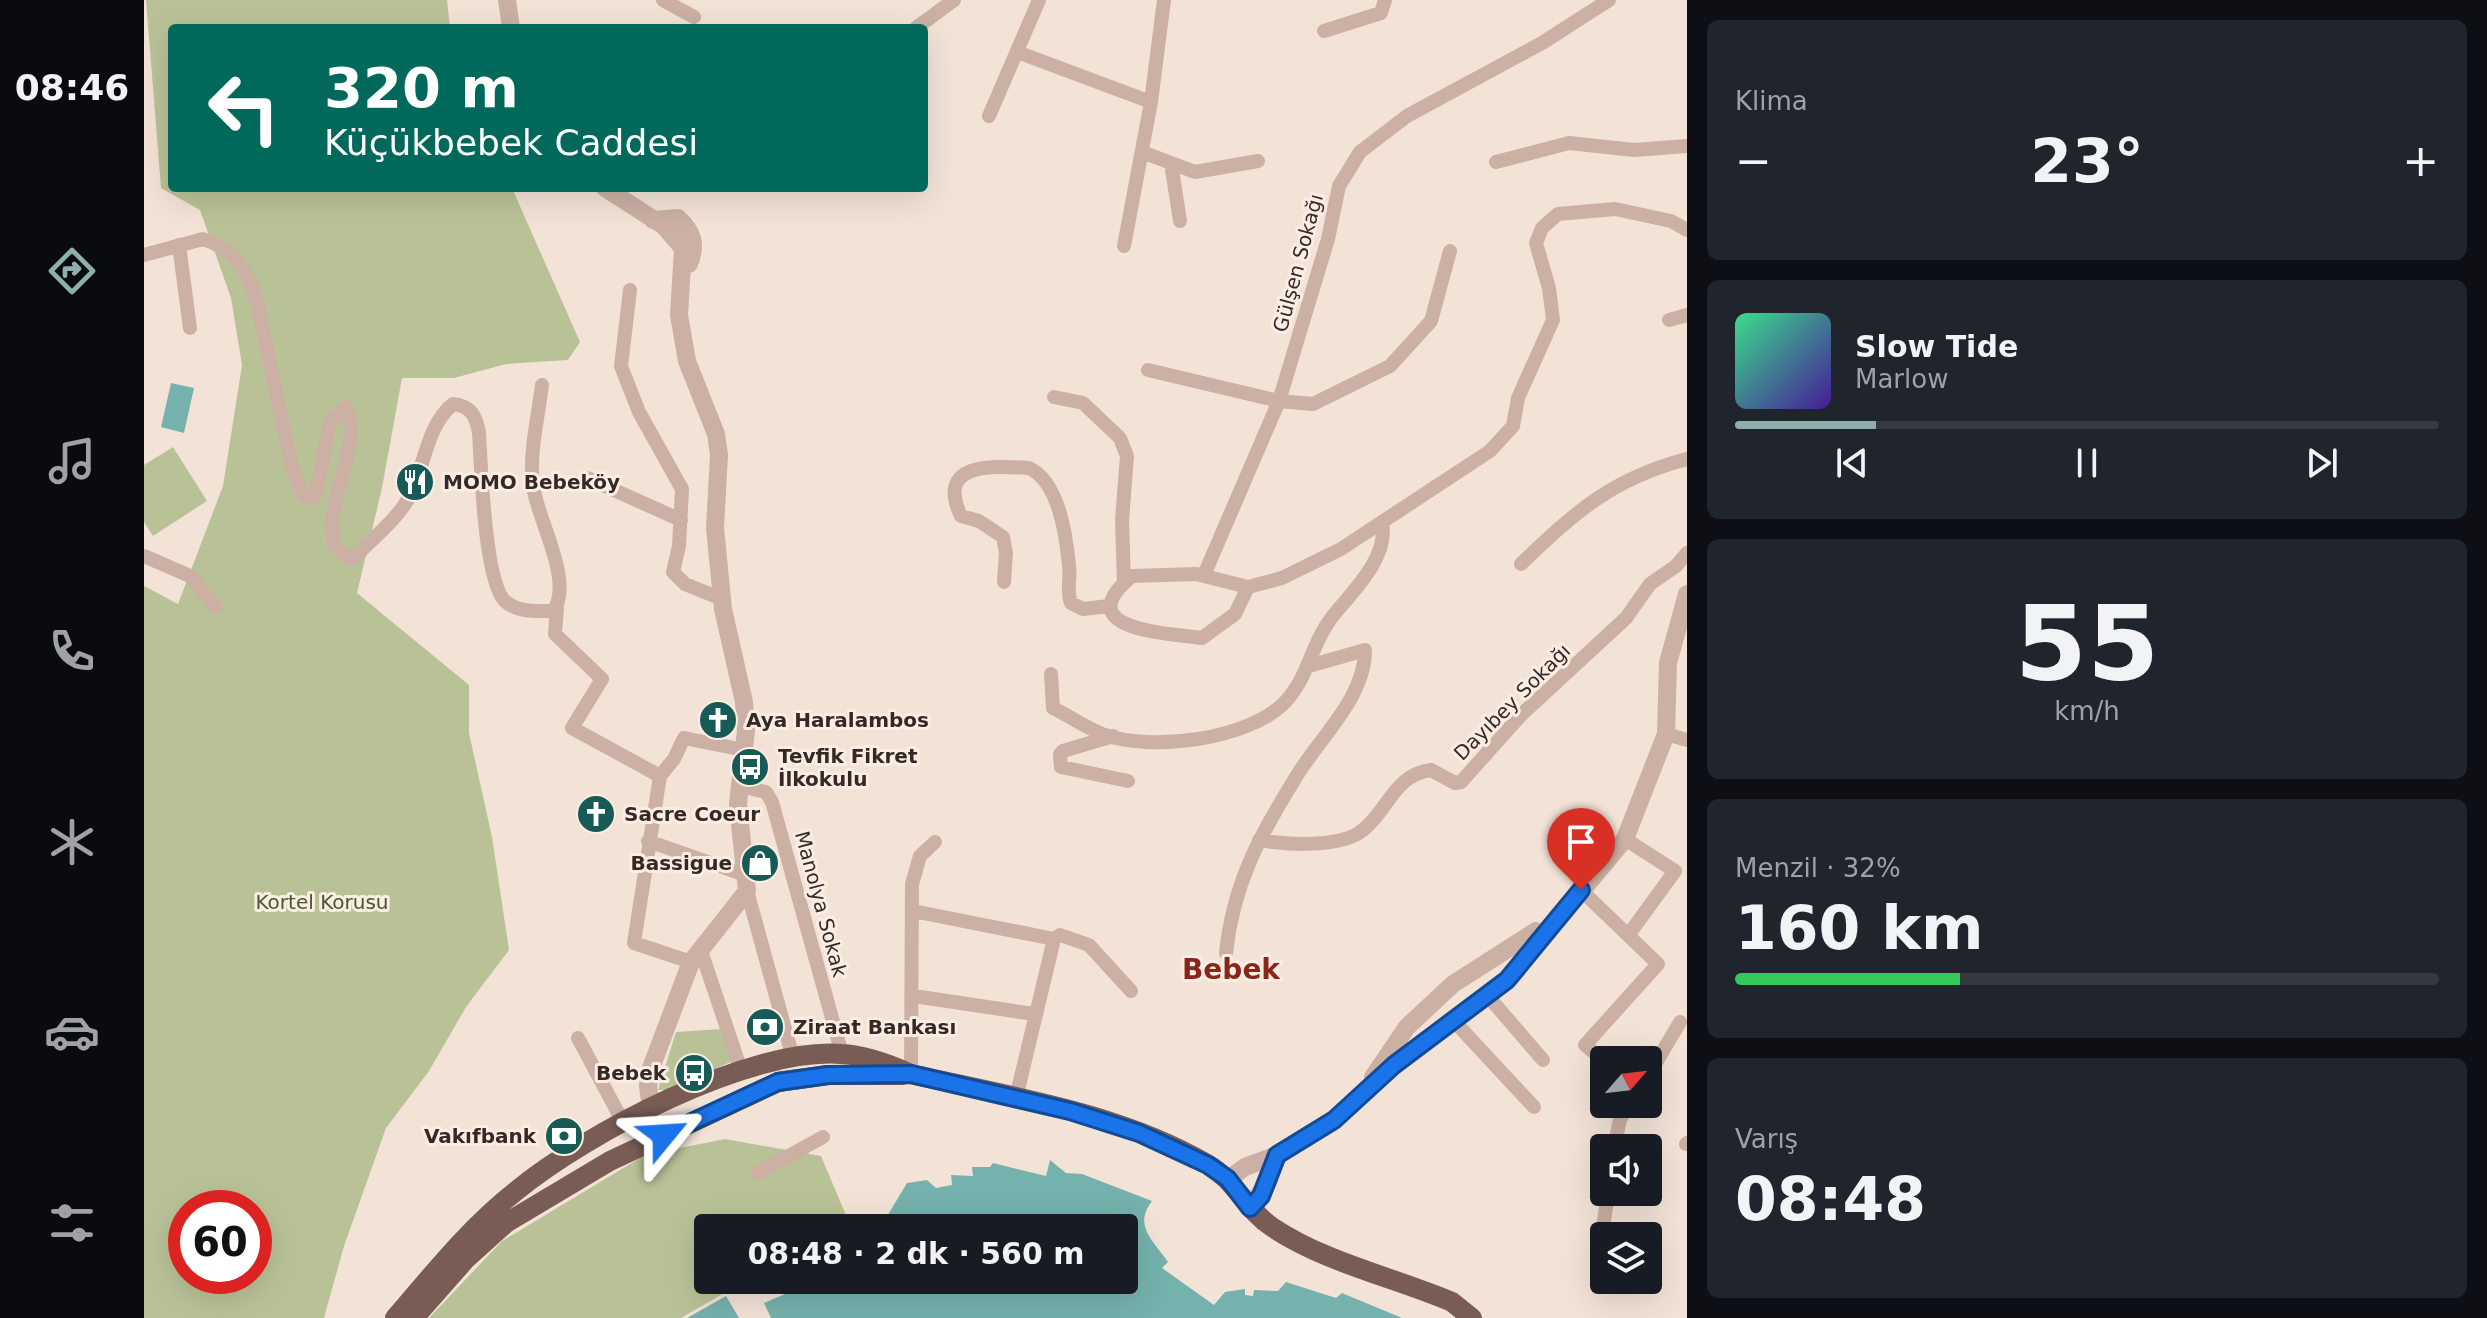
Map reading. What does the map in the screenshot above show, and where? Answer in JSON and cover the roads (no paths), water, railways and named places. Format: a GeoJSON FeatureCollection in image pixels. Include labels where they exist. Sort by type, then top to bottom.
{"type":"FeatureCollection","features":[{"type":"Feature","properties":{"kind":"main road"},"geometry":{"type":"LineString","coordinates":[[414,1318],[466,1259],[506,1223],[610,1161],[794,1068],[842,1054],[870,1059],[911,1074],[1099,1119],[1139,1133],[1208,1165],[1228,1179],[1250,1208],[1270,1226],[1310,1248],[1452,1302],[1472,1318]]}},
{"type":"Feature","properties":{"kind":"main road"},"geometry":{"type":"LineString","coordinates":[[395,1318],[497,1207],[532,1179],[596,1138],[651,1109],[736,1072],[794,1068],[911,1074]]}},
{"type":"Feature","properties":{"kind":"main road"},"geometry":{"type":"LineString","coordinates":[[736,1072],[744,1088],[741,1097]]}},
{"type":"Feature","properties":{"kind":"main road"},"geometry":{"type":"LineString","coordinates":[[651,1109],[664,1135]]}},
{"type":"Feature","properties":{"kind":"main road"},"geometry":{"type":"LineString","coordinates":[[596,1138],[599,1150],[610,1161]]}},
{"type":"Feature","properties":{"kind":"street"},"geometry":{"type":"LineString","coordinates":[[507,0],[510,24]]}},
{"type":"Feature","properties":{"kind":"street"},"geometry":{"type":"LineString","coordinates":[[663,0],[694,17]]}},
{"type":"Feature","properties":{"kind":"street"},"geometry":{"type":"LineString","coordinates":[[921,24],[954,0]]}},
{"type":"Feature","properties":{"kind":"street"},"geometry":{"type":"LineString","coordinates":[[989,116],[1039,0]]}},
{"type":"Feature","properties":{"kind":"street"},"geometry":{"type":"LineString","coordinates":[[1124,246],[1151,102],[1164,0]]}},
{"type":"Feature","properties":{"kind":"street"},"geometry":{"type":"LineString","coordinates":[[1324,31],[1381,13],[1385,0]]}},
{"type":"Feature","properties":{"kind":"street","name":"Gülşen Sokağı"},"geometry":{"type":"LineString","coordinates":[[1204,575],[1279,401],[1328,239],[1339,186],[1360,152],[1407,116],[1542,43],[1609,0]]}},
{"type":"Feature","properties":{"kind":"street"},"geometry":{"type":"LineString","coordinates":[[1017,52],[1151,102]]}},
{"type":"Feature","properties":{"kind":"street"},"geometry":{"type":"LineString","coordinates":[[1496,162],[1569,143],[1634,150],[1687,146]]}},
{"type":"Feature","properties":{"kind":"street"},"geometry":{"type":"LineString","coordinates":[[1142,152],[1195,172],[1258,161]]}},
{"type":"Feature","properties":{"kind":"street"},"geometry":{"type":"LineString","coordinates":[[1171,163],[1180,221]]}},
{"type":"Feature","properties":{"kind":"street"},"geometry":{"type":"LineString","coordinates":[[611,192],[653,220],[678,218],[692,235],[694,252],[680,285],[679,315],[687,361],[716,434],[719,455],[715,528],[722,599],[744,702],[744,750],[738,804],[746,883],[794,1068]]}},
{"type":"Feature","properties":{"kind":"street"},"geometry":{"type":"LineString","coordinates":[[1248,587],[1235,614],[1202,638],[1133,627],[1119,622],[1109,606],[1111,597],[1132,576],[1204,575],[1248,587],[1282,578],[1382,524],[1490,451],[1513,426],[1518,398],[1553,320],[1549,288],[1536,243],[1542,228],[1558,214],[1615,209],[1671,221],[1687,230]]}},
{"type":"Feature","properties":{"kind":"street"},"geometry":{"type":"LineString","coordinates":[[144,255],[203,239],[223,245],[234,253],[256,297],[293,472],[304,496],[310,499],[316,493],[330,422],[345,407],[351,415],[350,441],[332,523],[340,553],[352,558],[357,555],[408,501],[437,422],[453,404],[461,405],[476,416],[491,566],[498,594],[506,603],[529,611],[553,611],[557,607]]}},
{"type":"Feature","properties":{"kind":"street"},"geometry":{"type":"LineString","coordinates":[[179,245],[190,328]]}},
{"type":"Feature","properties":{"kind":"street"},"geometry":{"type":"LineString","coordinates":[[1148,370],[1279,401],[1313,404],[1390,366],[1431,321],[1450,251]]}},
{"type":"Feature","properties":{"kind":"street"},"geometry":{"type":"LineString","coordinates":[[630,290],[621,366],[653,441],[682,489],[675,577],[722,599]]}},
{"type":"Feature","properties":{"kind":"street"},"geometry":{"type":"LineString","coordinates":[[1669,320],[1687,315]]}},
{"type":"Feature","properties":{"kind":"street"},"geometry":{"type":"LineString","coordinates":[[542,385],[531,468],[533,489],[558,570],[555,634],[602,679],[572,728],[660,776]]}},
{"type":"Feature","properties":{"kind":"street"},"geometry":{"type":"LineString","coordinates":[[1054,397],[1083,403],[1120,438],[1127,456],[1122,520],[1124,583]]}},
{"type":"Feature","properties":{"kind":"street"},"geometry":{"type":"LineString","coordinates":[[1521,564],[1568,518],[1607,489],[1647,469],[1687,459]]}},
{"type":"Feature","properties":{"kind":"street"},"geometry":{"type":"LineString","coordinates":[[1004,582],[1006,553],[1003,537],[979,521],[961,516],[954,498],[958,479],[974,468],[1020,467],[1038,472],[1051,489],[1058,510],[1069,566],[1071,603],[1083,609],[1109,606]]}},
{"type":"Feature","properties":{"kind":"street"},"geometry":{"type":"LineString","coordinates":[[587,478],[681,520]]}},
{"type":"Feature","properties":{"kind":"street"},"geometry":{"type":"LineString","coordinates":[[1051,674],[1053,708],[1103,734],[1147,742],[1218,735],[1265,720],[1307,675],[1316,638],[1376,561],[1382,524]]}},
{"type":"Feature","properties":{"kind":"street","name":"Dayıbey Sokağı"},"geometry":{"type":"LineString","coordinates":[[1259,840],[1287,845],[1351,838],[1365,829],[1391,793],[1414,774],[1431,770],[1455,783],[1461,782],[1522,714],[1626,618],[1650,584],[1676,566],[1687,553]]}},
{"type":"Feature","properties":{"kind":"street"},"geometry":{"type":"LineString","coordinates":[[144,556],[190,576],[216,607]]}},
{"type":"Feature","properties":{"kind":"street"},"geometry":{"type":"LineString","coordinates":[[1228,1179],[1245,1167],[1277,1155],[1334,1120],[1368,1088],[1507,980],[1625,839],[1666,734],[1668,663],[1687,594]]}},
{"type":"Feature","properties":{"kind":"street"},"geometry":{"type":"LineString","coordinates":[[1226,953],[1230,916],[1247,862],[1297,776],[1363,678],[1365,650],[1309,666]]}},
{"type":"Feature","properties":{"kind":"street"},"geometry":{"type":"LineString","coordinates":[[1666,734],[1687,740]]}},
{"type":"Feature","properties":{"kind":"street"},"geometry":{"type":"LineString","coordinates":[[1113,736],[1063,751],[1060,754],[1061,767],[1128,781]]}},
{"type":"Feature","properties":{"kind":"street"},"geometry":{"type":"LineString","coordinates":[[696,956],[634,943],[660,776],[674,759],[684,738],[744,750]]}},
{"type":"Feature","properties":{"kind":"street","name":"Manolya Sokak"},"geometry":{"type":"LineString","coordinates":[[740,786],[766,792],[772,802],[842,1054]]}},
{"type":"Feature","properties":{"kind":"street"},"geometry":{"type":"LineString","coordinates":[[1625,839],[1675,871],[1629,934]]}},
{"type":"Feature","properties":{"kind":"street"},"geometry":{"type":"LineString","coordinates":[[648,841],[746,883]]}},
{"type":"Feature","properties":{"kind":"street"},"geometry":{"type":"LineString","coordinates":[[911,1074],[914,996],[912,884],[920,856],[935,842]]}},
{"type":"Feature","properties":{"kind":"street"},"geometry":{"type":"LineString","coordinates":[[651,1109],[648,1086],[651,1068],[696,956],[746,883]]}},
{"type":"Feature","properties":{"kind":"street"},"geometry":{"type":"LineString","coordinates":[[1581,890],[1658,964],[1585,1045],[1590,1049]]}},
{"type":"Feature","properties":{"kind":"street"},"geometry":{"type":"LineString","coordinates":[[1368,1088],[1389,1049],[1437,999],[1478,966],[1525,940],[1566,906]]}},
{"type":"Feature","properties":{"kind":"street"},"geometry":{"type":"LineString","coordinates":[[913,911],[1054,939]]}},
{"type":"Feature","properties":{"kind":"street"},"geometry":{"type":"LineString","coordinates":[[1016,1098],[1054,939],[1060,935],[1089,945],[1131,991]]}},
{"type":"Feature","properties":{"kind":"street"},"geometry":{"type":"LineString","coordinates":[[696,956],[736,1072]]}},
{"type":"Feature","properties":{"kind":"street"},"geometry":{"type":"LineString","coordinates":[[1487,995],[1543,1060]]}},
{"type":"Feature","properties":{"kind":"street"},"geometry":{"type":"LineString","coordinates":[[914,996],[1034,1014]]}},
{"type":"Feature","properties":{"kind":"street"},"geometry":{"type":"LineString","coordinates":[[1453,1020],[1534,1107]]}},
{"type":"Feature","properties":{"kind":"street"},"geometry":{"type":"LineString","coordinates":[[1662,1052],[1680,1022]]}},
{"type":"Feature","properties":{"kind":"street"},"geometry":{"type":"LineString","coordinates":[[578,1038],[624,1124]]}},
{"type":"Feature","properties":{"kind":"street"},"geometry":{"type":"LineString","coordinates":[[758,1173],[823,1137]]}},
{"type":"Feature","properties":{"kind":"street"},"geometry":{"type":"LineString","coordinates":[[1250,1208],[1261,1196],[1277,1155]]}},
{"type":"Feature","properties":{"kind":"water"},"geometry":{"type":"Polygon","coordinates":[[[171,383],[194,388],[184,433],[161,427],[171,383]]]}},
{"type":"Feature","properties":{"kind":"water"},"geometry":{"type":"Polygon","coordinates":[[[1050,1160],[1066,1173],[1082,1174],[1152,1201],[1144,1218],[1145,1225],[1151,1240],[1168,1262],[1162,1268],[1214,1305],[1225,1292],[1245,1289],[1245,1295],[1253,1296],[1254,1290],[1278,1291],[1286,1282],[1336,1298],[1342,1293],[1402,1318],[771,1318],[764,1303],[785,1294],[1138,1294],[1138,1214],[888,1214],[907,1183],[927,1180],[936,1188],[952,1185],[951,1175],[973,1176],[972,1167],[990,1167],[993,1163],[1046,1176],[1050,1160]]]}},
{"type":"Feature","properties":{"kind":"water"},"geometry":{"type":"Polygon","coordinates":[[[726,1296],[739,1318],[687,1318],[726,1296]]]}},
{"type":"Feature","properties":{"kind":"place","name":"MOMO Bebeköy"},"geometry":{"type":"Point","coordinates":[415,482]}},
{"type":"Feature","properties":{"kind":"place","name":"Aya Haralambos"},"geometry":{"type":"Point","coordinates":[718,720]}},
{"type":"Feature","properties":{"kind":"place","name":"Tevfik Fikret İlkokulu"},"geometry":{"type":"Point","coordinates":[750,767]}},
{"type":"Feature","properties":{"kind":"place","name":"Sacre Coeur"},"geometry":{"type":"Point","coordinates":[596,814]}},
{"type":"Feature","properties":{"kind":"place","name":"Bassigue"},"geometry":{"type":"Point","coordinates":[760,863]}},
{"type":"Feature","properties":{"kind":"place","name":"Ziraat Bankası"},"geometry":{"type":"Point","coordinates":[765,1027]}},
{"type":"Feature","properties":{"kind":"place","name":"Bebek"},"geometry":{"type":"Point","coordinates":[694,1073]}},
{"type":"Feature","properties":{"kind":"place","name":"Vakıfbank"},"geometry":{"type":"Point","coordinates":[564,1136]}},
{"type":"Feature","properties":{"kind":"district","name":"Bebek"},"geometry":{"type":"Point","coordinates":[1231,969]}},
{"type":"Feature","properties":{"kind":"park label","name":"Kortel Korusu"},"geometry":{"type":"Point","coordinates":[322,902]}}]}
